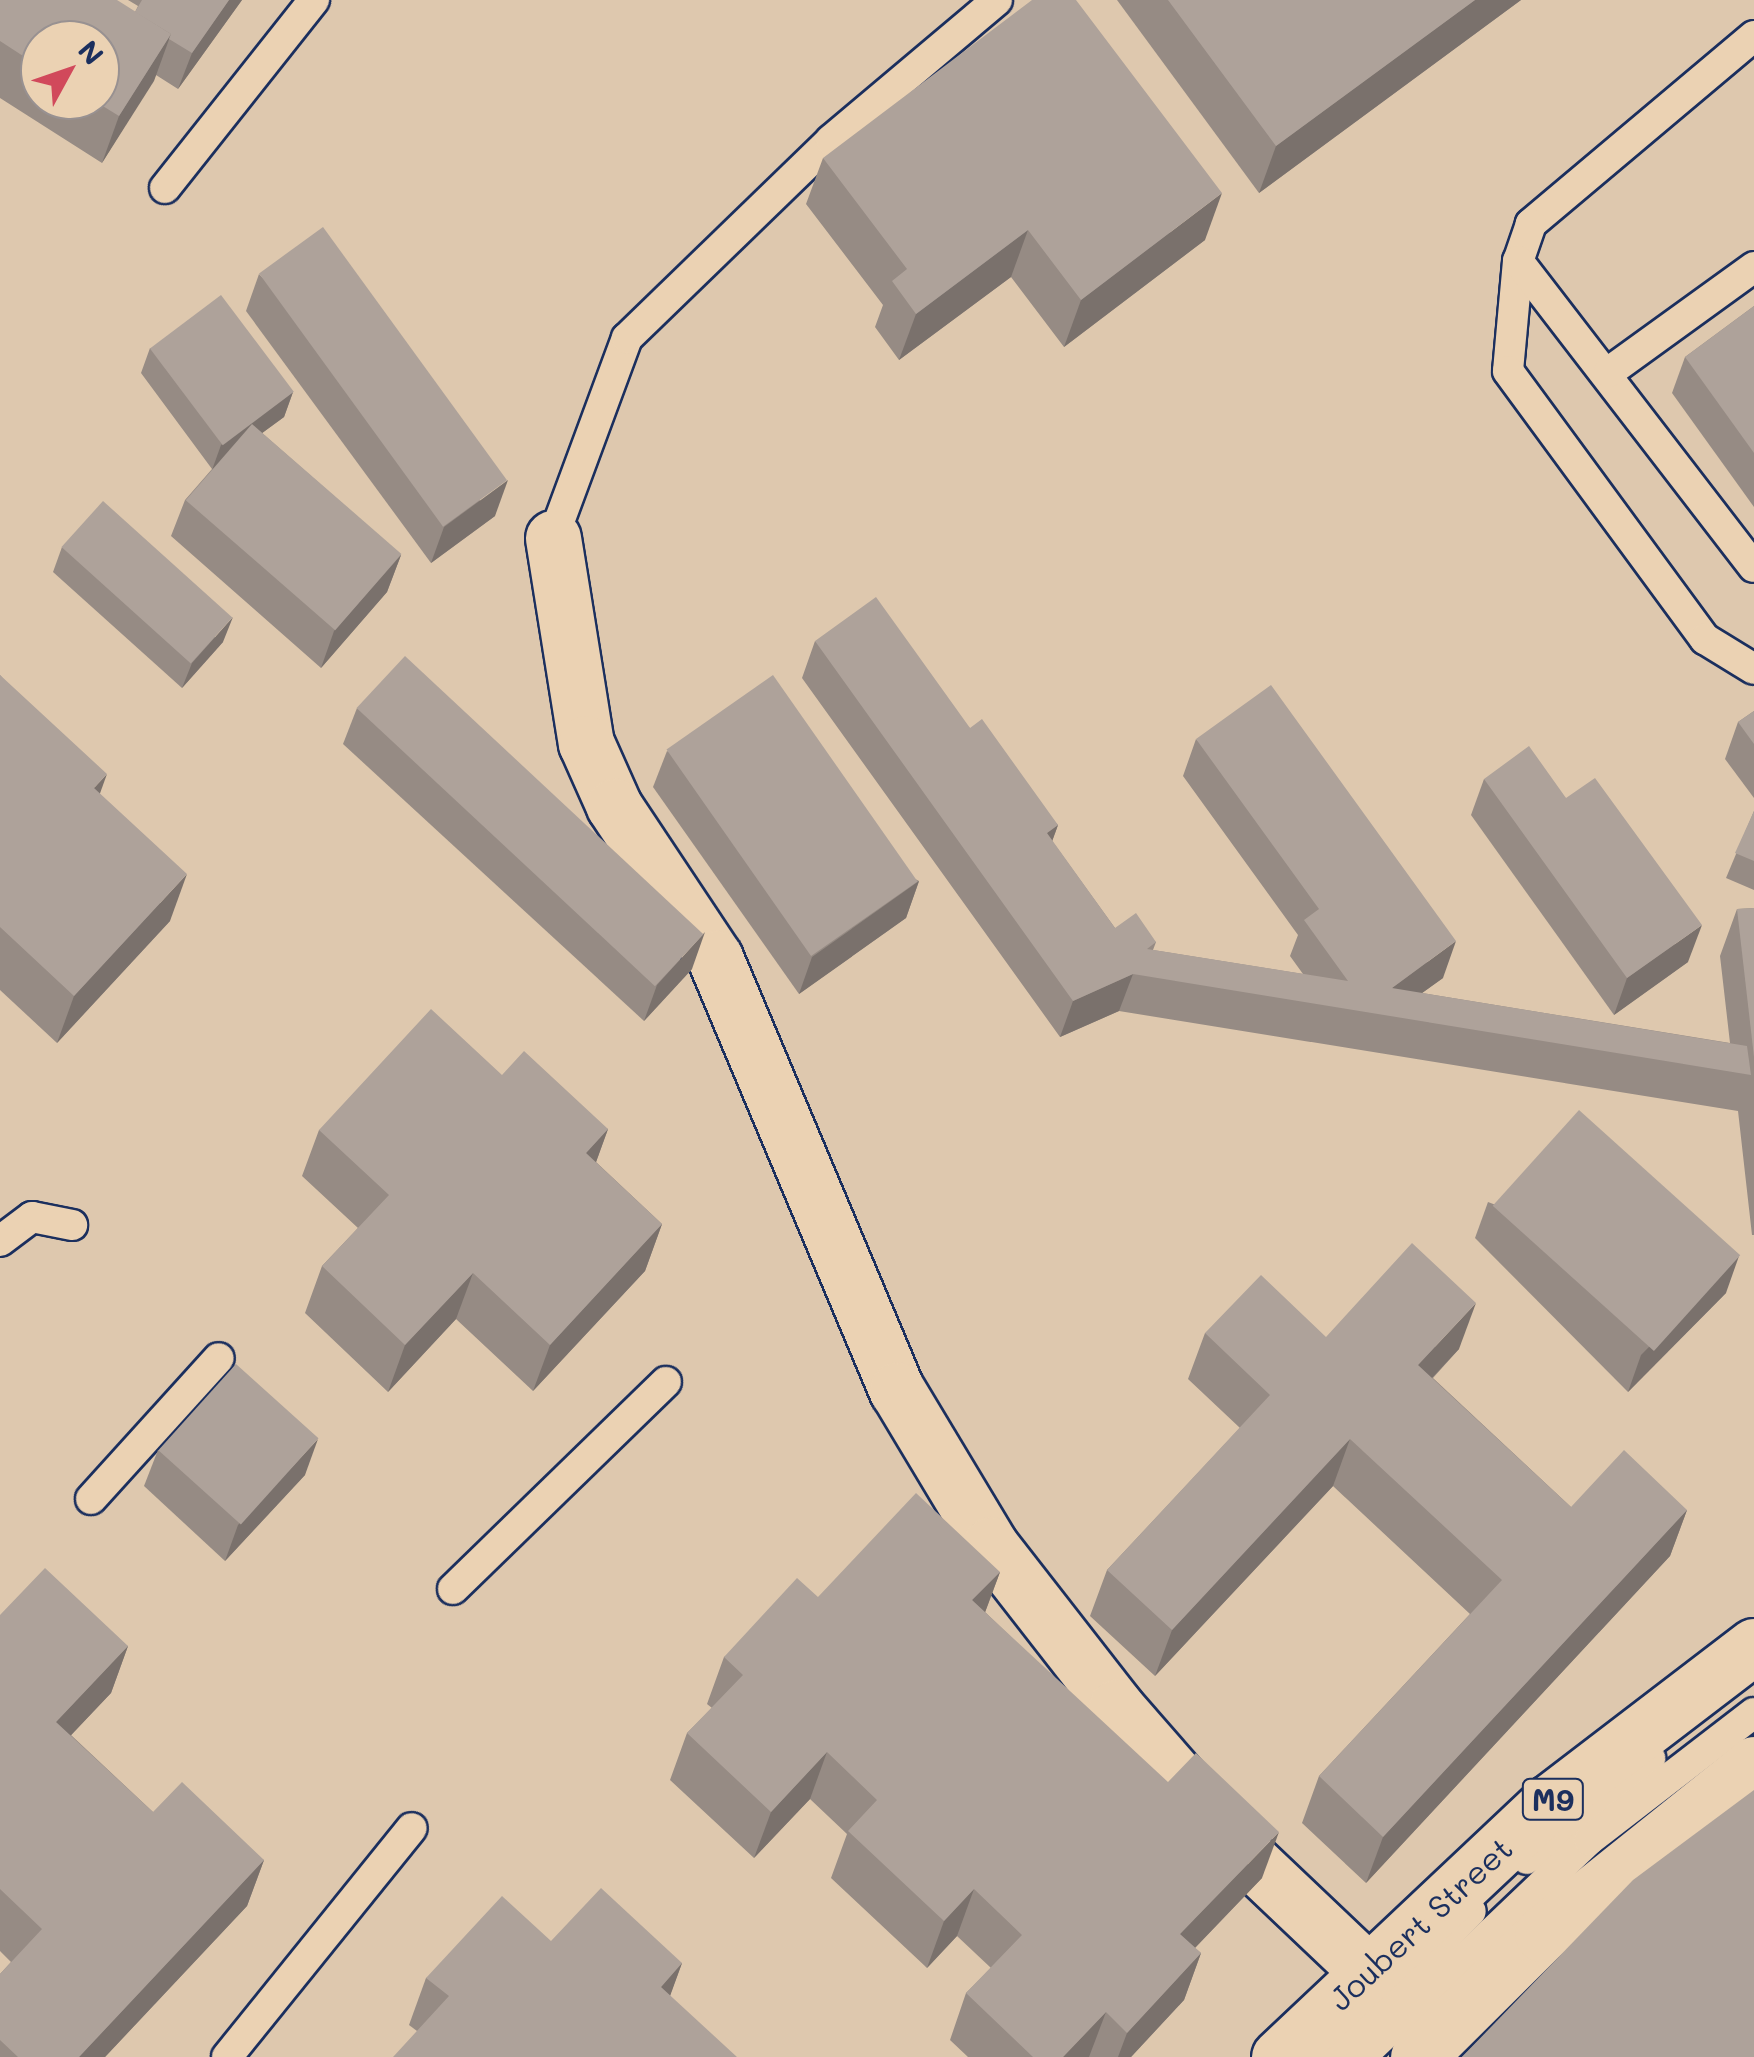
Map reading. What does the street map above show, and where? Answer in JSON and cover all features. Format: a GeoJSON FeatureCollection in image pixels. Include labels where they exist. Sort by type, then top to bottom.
{"type":"FeatureCollection","features":[{"type":"Feature","properties":{"kind":"street"},"geometry":{"type":"LineString","coordinates":[[553,538],[586,743],[614,806],[715,958],[896,1390],[990,1545],[1116,1707],[1246,1856],[1368,1971]]}},
{"type":"Feature","properties":{"kind":"street","name":"Joubert Street"},"geometry":{"type":"LineString","coordinates":[[1279,2057],[1550,1802],[1754,1646]]}},
{"type":"Feature","properties":{"kind":"street"},"geometry":{"type":"LineString","coordinates":[[1418,2057],[1542,1934],[1754,1764]]}},
{"type":"Feature","properties":{"kind":"lane"},"geometry":{"type":"LineString","coordinates":[[164,188],[314,0]]}},
{"type":"Feature","properties":{"kind":"lane"},"geometry":{"type":"LineString","coordinates":[[553,538],[626,338],[831,140],[998,0]]}},
{"type":"Feature","properties":{"kind":"lane"},"geometry":{"type":"LineString","coordinates":[[1754,36],[1539,213],[1518,261],[1514,386],[1705,639],[1754,669]]}},
{"type":"Feature","properties":{"kind":"lane"},"geometry":{"type":"LineString","coordinates":[[1518,261],[1609,372],[1754,567]]}},
{"type":"Feature","properties":{"kind":"lane"},"geometry":{"type":"LineString","coordinates":[[1609,372],[1754,267]]}},
{"type":"Feature","properties":{"kind":"lane"},"geometry":{"type":"LineString","coordinates":[[0,1240],[32,1217],[72,1225]]}},
{"type":"Feature","properties":{"kind":"lane"},"geometry":{"type":"LineString","coordinates":[[91,1499],[219,1358]]}},
{"type":"Feature","properties":{"kind":"lane"},"geometry":{"type":"LineString","coordinates":[[453,1589],[666,1382]]}},
{"type":"Feature","properties":{"kind":"lane"},"geometry":{"type":"LineString","coordinates":[[1325,2057],[1491,1890],[1754,1680]]}},
{"type":"Feature","properties":{"kind":"lane"},"geometry":{"type":"LineString","coordinates":[[1361,2057],[1589,1840],[1754,1713]]}},
{"type":"Feature","properties":{"kind":"lane"},"geometry":{"type":"LineString","coordinates":[[228,2057],[412,1828]]}},
{"type":"Feature","properties":{"kind":"building"},"geometry":{"type":"Polygon","coordinates":[[[0,0],[117,0],[171,34],[120,114],[120,20],[20,20],[20,54],[0,41],[0,0]]]}},
{"type":"Feature","properties":{"kind":"building"},"geometry":{"type":"Polygon","coordinates":[[[142,0],[229,0],[192,53],[169,39],[171,34],[135,12],[142,0]]]}},
{"type":"Feature","properties":{"kind":"building"},"geometry":{"type":"Polygon","coordinates":[[[1032,0],[1076,0],[1222,193],[1081,300],[1028,230],[916,314],[892,281],[907,269],[823,158],[1032,0]]]}},
{"type":"Feature","properties":{"kind":"building"},"geometry":{"type":"Polygon","coordinates":[[[1168,0],[1475,0],[1276,146],[1168,0]]]}},
{"type":"Feature","properties":{"kind":"building"},"geometry":{"type":"Polygon","coordinates":[[[323,227],[507,480],[443,527],[259,273],[323,227]]]}},
{"type":"Feature","properties":{"kind":"building"},"geometry":{"type":"Polygon","coordinates":[[[221,295],[294,392],[223,445],[150,349],[221,295]]]}},
{"type":"Feature","properties":{"kind":"building"},"geometry":{"type":"Polygon","coordinates":[[[1754,306],[1754,453],[1685,357],[1754,306]]]}},
{"type":"Feature","properties":{"kind":"building"},"geometry":{"type":"Polygon","coordinates":[[[252,424],[401,554],[335,630],[186,500],[252,424]]]}},
{"type":"Feature","properties":{"kind":"building"},"geometry":{"type":"Polygon","coordinates":[[[103,501],[232,617],[191,664],[62,547],[103,501]]]}},
{"type":"Feature","properties":{"kind":"building"},"geometry":{"type":"Polygon","coordinates":[[[876,597],[970,728],[982,719],[1058,825],[1047,833],[1115,928],[1136,913],[1156,942],[1147,949],[1348,981],[1304,920],[1319,909],[1196,739],[1271,685],[1456,941],[1392,988],[1747,1046],[1751,1075],[1133,974],[1073,1001],[815,641],[876,597]]]}},
{"type":"Feature","properties":{"kind":"building"},"geometry":{"type":"Polygon","coordinates":[[[405,656],[703,934],[655,986],[357,708],[405,656]]]}},
{"type":"Feature","properties":{"kind":"building"},"geometry":{"type":"Polygon","coordinates":[[[0,675],[107,774],[94,788],[187,874],[74,996],[0,927],[0,675]]]}},
{"type":"Feature","properties":{"kind":"building"},"geometry":{"type":"Polygon","coordinates":[[[773,675],[918,881],[811,956],[667,750],[773,675]]]}},
{"type":"Feature","properties":{"kind":"building"},"geometry":{"type":"Polygon","coordinates":[[[1754,711],[1754,744],[1738,722],[1754,711]]]}},
{"type":"Feature","properties":{"kind":"building"},"geometry":{"type":"Polygon","coordinates":[[[1529,746],[1566,798],[1595,778],[1702,925],[1627,978],[1484,779],[1529,746]]]}},
{"type":"Feature","properties":{"kind":"building"},"geometry":{"type":"Polygon","coordinates":[[[1754,811],[1754,861],[1735,853],[1754,811]]]}},
{"type":"Feature","properties":{"kind":"building"},"geometry":{"type":"Polygon","coordinates":[[[1754,908],[1754,1057],[1737,909],[1754,908]]]}},
{"type":"Feature","properties":{"kind":"building"},"geometry":{"type":"Polygon","coordinates":[[[431,1009],[502,1075],[524,1051],[608,1129],[586,1153],[662,1224],[550,1345],[473,1273],[405,1345],[322,1266],[389,1195],[319,1130],[431,1009]]]}},
{"type":"Feature","properties":{"kind":"building"},"geometry":{"type":"Polygon","coordinates":[[[1579,1110],[1740,1255],[1654,1351],[1493,1206],[1579,1110]]]}},
{"type":"Feature","properties":{"kind":"building"},"geometry":{"type":"Polygon","coordinates":[[[1412,1243],[1476,1303],[1418,1365],[1571,1507],[1624,1450],[1687,1510],[1383,1837],[1319,1776],[1502,1580],[1350,1439],[1172,1630],[1107,1570],[1270,1395],[1205,1333],[1261,1275],[1326,1337],[1412,1243]]]}},
{"type":"Feature","properties":{"kind":"building"},"geometry":{"type":"Polygon","coordinates":[[[236,1364],[318,1438],[241,1524],[158,1450],[236,1364]]]}},
{"type":"Feature","properties":{"kind":"building"},"geometry":{"type":"Polygon","coordinates":[[[916,1493],[1000,1572],[972,1600],[1168,1782],[1196,1753],[1279,1832],[1180,1934],[1201,1953],[1127,2033],[1106,2012],[1063,2057],[1033,2057],[966,1993],[1022,1935],[974,1889],[944,1921],[848,1831],[877,1800],[827,1752],[771,1812],[687,1733],[743,1675],[724,1657],[797,1578],[818,1597],[916,1493]]]}},
{"type":"Feature","properties":{"kind":"building"},"geometry":{"type":"Polygon","coordinates":[[[45,1568],[128,1646],[56,1722],[153,1812],[182,1782],[264,1860],[79,2057],[18,2057],[0,2040],[0,1974],[42,1929],[0,1889],[0,1615],[45,1568]]]}},
{"type":"Feature","properties":{"kind":"building"},"geometry":{"type":"Polygon","coordinates":[[[1754,1790],[1754,2057],[1462,2057],[1633,1880],[1754,1790]]]}},
{"type":"Feature","properties":{"kind":"building"},"geometry":{"type":"Polygon","coordinates":[[[601,1888],[682,1963],[661,1987],[737,2057],[393,2057],[449,1996],[426,1978],[502,1896],[551,1941],[601,1888]]]}}]}
